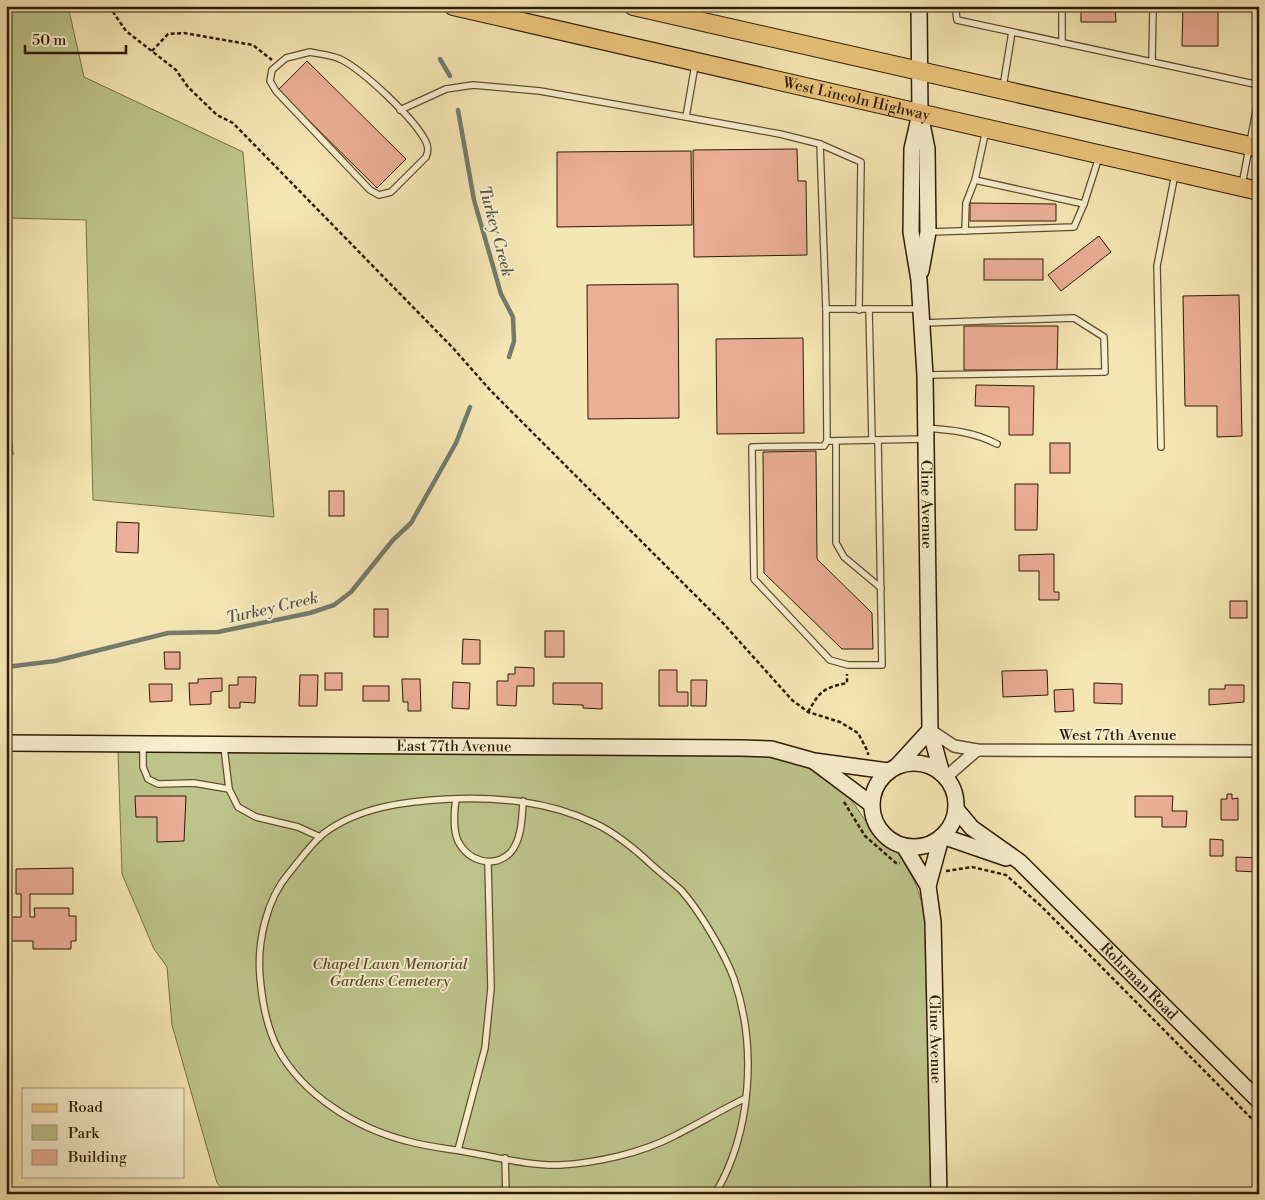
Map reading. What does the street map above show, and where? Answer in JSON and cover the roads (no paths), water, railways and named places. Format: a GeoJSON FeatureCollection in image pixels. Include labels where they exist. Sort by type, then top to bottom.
{"type":"FeatureCollection","features":[{"type":"Feature","properties":{"kind":"main road","name":"West Lincoln Highway"},"geometry":{"type":"LineString","coordinates":[[453,6],[986,130],[1259,191]]}},
{"type":"Feature","properties":{"kind":"main road"},"geometry":{"type":"LineString","coordinates":[[633,6],[676,11],[920,73],[1254,147]]}},
{"type":"Feature","properties":{"kind":"street","name":"Cline Avenue"},"geometry":{"type":"LineString","coordinates":[[919,6],[920,114],[927,149],[928,232],[919,280]]}},
{"type":"Feature","properties":{"kind":"street","name":"Cline Avenue"},"geometry":{"type":"LineString","coordinates":[[920,114],[912,149],[911,223],[919,280],[925,375],[930,730],[944,776]]}},
{"type":"Feature","properties":{"kind":"street","name":"West 77th Avenue"},"geometry":{"type":"LineString","coordinates":[[930,730],[954,746],[977,750],[1259,751]]}},
{"type":"Feature","properties":{"kind":"street"},"geometry":{"type":"LineString","coordinates":[[892,769],[916,763],[925,765],[944,776],[954,792],[956,809],[952,824],[941,837],[920,847],[904,846],[887,838],[880,831],[872,814],[871,804],[876,786],[892,769],[930,730]]}},
{"type":"Feature","properties":{"kind":"street","name":"East 77th Avenue"},"geometry":{"type":"LineString","coordinates":[[6,743],[741,748],[771,749],[814,761],[865,768],[892,769]]}},
{"type":"Feature","properties":{"kind":"street"},"geometry":{"type":"LineString","coordinates":[[944,776],[977,750]]}},
{"type":"Feature","properties":{"kind":"street","name":"East 77th Avenue"},"geometry":{"type":"LineString","coordinates":[[814,761],[871,804]]}},
{"type":"Feature","properties":{"kind":"street","name":"Rohrman Road"},"geometry":{"type":"LineString","coordinates":[[956,809],[972,828],[1020,862],[1259,1101]]}},
{"type":"Feature","properties":{"kind":"street","name":"Cline Avenue"},"geometry":{"type":"LineString","coordinates":[[928,886],[941,837]]}},
{"type":"Feature","properties":{"kind":"street","name":"Rohrman Road"},"geometry":{"type":"LineString","coordinates":[[941,837],[1020,862]]}},
{"type":"Feature","properties":{"kind":"street","name":"Cline Avenue"},"geometry":{"type":"LineString","coordinates":[[904,846],[928,886],[934,922],[939,1194]]}},
{"type":"Feature","properties":{"kind":"lane"},"geometry":{"type":"LineString","coordinates":[[955,6],[957,20],[1259,85]]}},
{"type":"Feature","properties":{"kind":"lane"},"geometry":{"type":"LineString","coordinates":[[1062,6],[1062,43]]}},
{"type":"Feature","properties":{"kind":"lane"},"geometry":{"type":"LineString","coordinates":[[1152,62],[1153,6]]}},
{"type":"Feature","properties":{"kind":"lane"},"geometry":{"type":"LineString","coordinates":[[1002,91],[1012,32]]}},
{"type":"Feature","properties":{"kind":"lane"},"geometry":{"type":"LineString","coordinates":[[310,52],[339,58],[359,70],[400,110],[426,142],[428,150],[426,157],[391,192],[378,195],[370,190],[276,91],[270,81],[272,70],[286,58],[310,52]]}},
{"type":"Feature","properties":{"kind":"lane"},"geometry":{"type":"LineString","coordinates":[[686,117],[696,63]]}},
{"type":"Feature","properties":{"kind":"lane"},"geometry":{"type":"LineString","coordinates":[[400,110],[446,89],[474,86],[540,91],[780,134],[820,144],[861,162],[859,310]]}},
{"type":"Feature","properties":{"kind":"lane"},"geometry":{"type":"LineString","coordinates":[[1241,187],[1254,147],[1259,95]]}},
{"type":"Feature","properties":{"kind":"lane"},"geometry":{"type":"LineString","coordinates":[[965,231],[966,203],[975,180],[986,130]]}},
{"type":"Feature","properties":{"kind":"lane"},"geometry":{"type":"LineString","coordinates":[[820,144],[826,309],[827,441],[824,446],[752,446],[752,574],[754,579],[830,660],[848,665],[882,665],[881,588],[869,310]]}},
{"type":"Feature","properties":{"kind":"lane"},"geometry":{"type":"LineString","coordinates":[[928,232],[1074,227],[1084,204],[1099,155]]}},
{"type":"Feature","properties":{"kind":"lane"},"geometry":{"type":"LineString","coordinates":[[1162,448],[1157,266],[1175,172]]}},
{"type":"Feature","properties":{"kind":"lane"},"geometry":{"type":"LineString","coordinates":[[975,180],[1084,204]]}},
{"type":"Feature","properties":{"kind":"lane"},"geometry":{"type":"LineString","coordinates":[[826,309],[869,310],[922,316],[1074,318],[1104,337],[1105,372],[925,375]]}},
{"type":"Feature","properties":{"kind":"lane"},"geometry":{"type":"LineString","coordinates":[[827,441],[875,440],[926,433],[961,431],[981,435],[997,444]]}},
{"type":"Feature","properties":{"kind":"lane"},"geometry":{"type":"LineString","coordinates":[[836,441],[836,543],[844,557],[881,588]]}},
{"type":"Feature","properties":{"kind":"lane"},"geometry":{"type":"LineString","coordinates":[[144,744],[143,767],[148,779],[158,784],[194,783],[229,789]]}},
{"type":"Feature","properties":{"kind":"lane"},"geometry":{"type":"LineString","coordinates":[[223,744],[229,789],[238,807],[256,817],[298,827],[320,837]]}},
{"type":"Feature","properties":{"kind":"lane"},"geometry":{"type":"LineString","coordinates":[[715,1194],[730,1163],[741,1130],[746,1098],[747,1035],[734,979],[718,944],[683,892],[633,847],[595,823],[556,809],[523,801],[481,797],[410,801],[368,811],[336,825],[320,837],[282,881],[266,916],[258,958],[262,1002],[277,1048],[303,1084],[338,1111],[374,1130],[406,1141],[558,1166],[612,1158],[671,1138],[746,1098]]}},
{"type":"Feature","properties":{"kind":"lane"},"geometry":{"type":"LineString","coordinates":[[456,799],[454,809],[458,841],[470,855],[488,863],[499,861],[511,852],[518,836],[523,801]]}},
{"type":"Feature","properties":{"kind":"lane"},"geometry":{"type":"LineString","coordinates":[[458,1150],[485,1048],[491,988],[488,863]]}},
{"type":"Feature","properties":{"kind":"lane"},"geometry":{"type":"LineString","coordinates":[[505,1158],[506,1194]]}},
{"type":"Feature","properties":{"kind":"waterway","name":"Turkey Creek"},"geometry":{"type":"LineString","coordinates":[[440,59],[450,76]]}},
{"type":"Feature","properties":{"kind":"waterway","name":"Turkey Creek"},"geometry":{"type":"LineString","coordinates":[[458,110],[474,200],[501,294],[513,317],[514,341],[509,357]]}},
{"type":"Feature","properties":{"kind":"waterway","name":"Turkey Creek"},"geometry":{"type":"LineString","coordinates":[[6,667],[55,661],[168,633],[218,632],[310,613],[334,605],[351,592],[393,540],[411,523],[456,443],[470,407]]}},
{"type":"Feature","properties":{"kind":"park label","name":"Chapel Lawn Memorial Gardens Cemetery"},"geometry":{"type":"Point","coordinates":[390,972]}}]}
